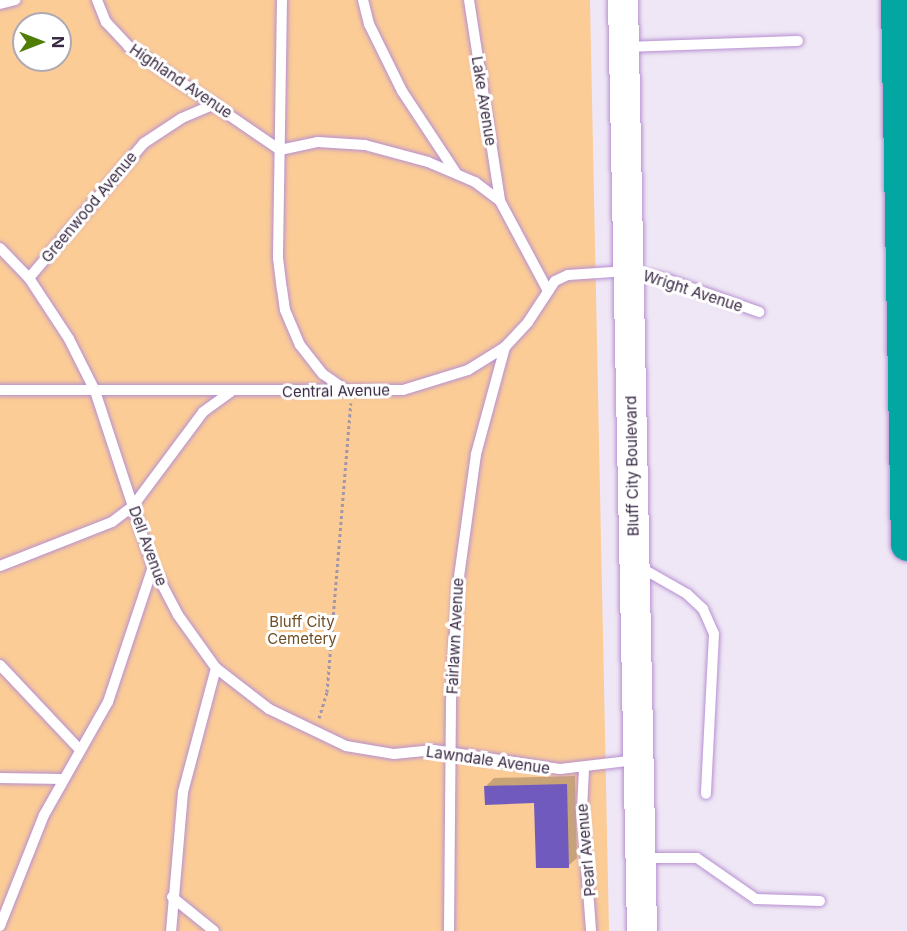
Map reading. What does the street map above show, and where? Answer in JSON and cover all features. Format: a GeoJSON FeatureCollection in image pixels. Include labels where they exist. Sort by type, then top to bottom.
{"type":"FeatureCollection","features":[{"type":"Feature","properties":{"kind":"highway"},"geometry":{"type":"LineString","coordinates":[[897,0],[907,544]]}},
{"type":"Feature","properties":{"kind":"street","name":"Bluff City Boulevard"},"geometry":{"type":"LineString","coordinates":[[623,0],[642,931]]}},
{"type":"Feature","properties":{"kind":"lane"},"geometry":{"type":"LineString","coordinates":[[0,3],[15,0]]}},
{"type":"Feature","properties":{"kind":"lane","name":"Highland Avenue"},"geometry":{"type":"LineString","coordinates":[[97,0],[106,22],[128,46],[280,150]]}},
{"type":"Feature","properties":{"kind":"lane"},"geometry":{"type":"LineString","coordinates":[[282,0],[278,258],[285,310],[310,360],[337,386],[352,392]]}},
{"type":"Feature","properties":{"kind":"lane"},"geometry":{"type":"LineString","coordinates":[[363,0],[369,24],[402,91],[457,174]]}},
{"type":"Feature","properties":{"kind":"lane","name":"Lake Avenue"},"geometry":{"type":"LineString","coordinates":[[469,0],[500,201]]}},
{"type":"Feature","properties":{"kind":"lane"},"geometry":{"type":"LineString","coordinates":[[624,47],[798,41]]}},
{"type":"Feature","properties":{"kind":"lane","name":"Greenwood Avenue"},"geometry":{"type":"LineString","coordinates":[[29,278],[144,143],[182,118],[214,104]]}},
{"type":"Feature","properties":{"kind":"lane"},"geometry":{"type":"LineString","coordinates":[[280,150],[318,142],[346,142],[393,151],[457,174],[489,190],[500,201],[548,291]]}},
{"type":"Feature","properties":{"kind":"lane","name":"Dell Avenue"},"geometry":{"type":"LineString","coordinates":[[0,248],[29,278],[69,339],[95,391],[153,567],[178,615],[216,668]]}},
{"type":"Feature","properties":{"kind":"lane","name":"Central Avenue"},"geometry":{"type":"LineString","coordinates":[[0,390],[352,392],[423,386],[468,370],[505,347],[528,322],[555,281],[568,274],[628,271]]}},
{"type":"Feature","properties":{"kind":"lane","name":"Wright Avenue"},"geometry":{"type":"LineString","coordinates":[[628,271],[666,279],[759,312]]}},
{"type":"Feature","properties":{"kind":"lane","name":"Fairlawn Avenue"},"geometry":{"type":"LineString","coordinates":[[450,931],[450,753],[453,646],[465,518],[486,409],[505,347]]}},
{"type":"Feature","properties":{"kind":"lane"},"geometry":{"type":"LineString","coordinates":[[0,566],[93,531],[133,506],[203,412],[231,392]]}},
{"type":"Feature","properties":{"kind":"lane"},"geometry":{"type":"LineString","coordinates":[[635,564],[687,594],[703,609],[714,634],[706,795]]}},
{"type":"Feature","properties":{"kind":"lane"},"geometry":{"type":"LineString","coordinates":[[0,926],[8,898],[62,779],[80,750],[118,677],[153,567]]}},
{"type":"Feature","properties":{"kind":"lane"},"geometry":{"type":"LineString","coordinates":[[0,665],[80,750]]}},
{"type":"Feature","properties":{"kind":"lane"},"geometry":{"type":"LineString","coordinates":[[171,931],[172,897],[183,792],[216,668]]}},
{"type":"Feature","properties":{"kind":"lane","name":"Lawndale Avenue"},"geometry":{"type":"LineString","coordinates":[[216,668],[248,695],[313,732],[370,751],[450,753],[537,768],[584,769],[639,759]]}},
{"type":"Feature","properties":{"kind":"lane","name":"Pearl Avenue"},"geometry":{"type":"LineString","coordinates":[[584,769],[582,810],[591,931]]}},
{"type":"Feature","properties":{"kind":"lane"},"geometry":{"type":"LineString","coordinates":[[0,778],[62,779]]}},
{"type":"Feature","properties":{"kind":"lane"},"geometry":{"type":"LineString","coordinates":[[641,858],[696,858],[756,899],[820,901]]}},
{"type":"Feature","properties":{"kind":"lane"},"geometry":{"type":"LineString","coordinates":[[172,897],[214,931]]}},
{"type":"Feature","properties":{"kind":"path"},"geometry":{"type":"LineString","coordinates":[[313,732],[327,692],[352,392]]}},
{"type":"Feature","properties":{"kind":"green space","name":"Bluff City Cemetery"},"geometry":{"type":"Polygon","coordinates":[[[0,0],[590,0],[609,931],[0,931],[0,0]]]}},
{"type":"Feature","properties":{"kind":"building"},"geometry":{"type":"Polygon","coordinates":[[[567,784],[569,868],[536,868],[534,803],[485,805],[484,786],[567,784]]]}}]}
